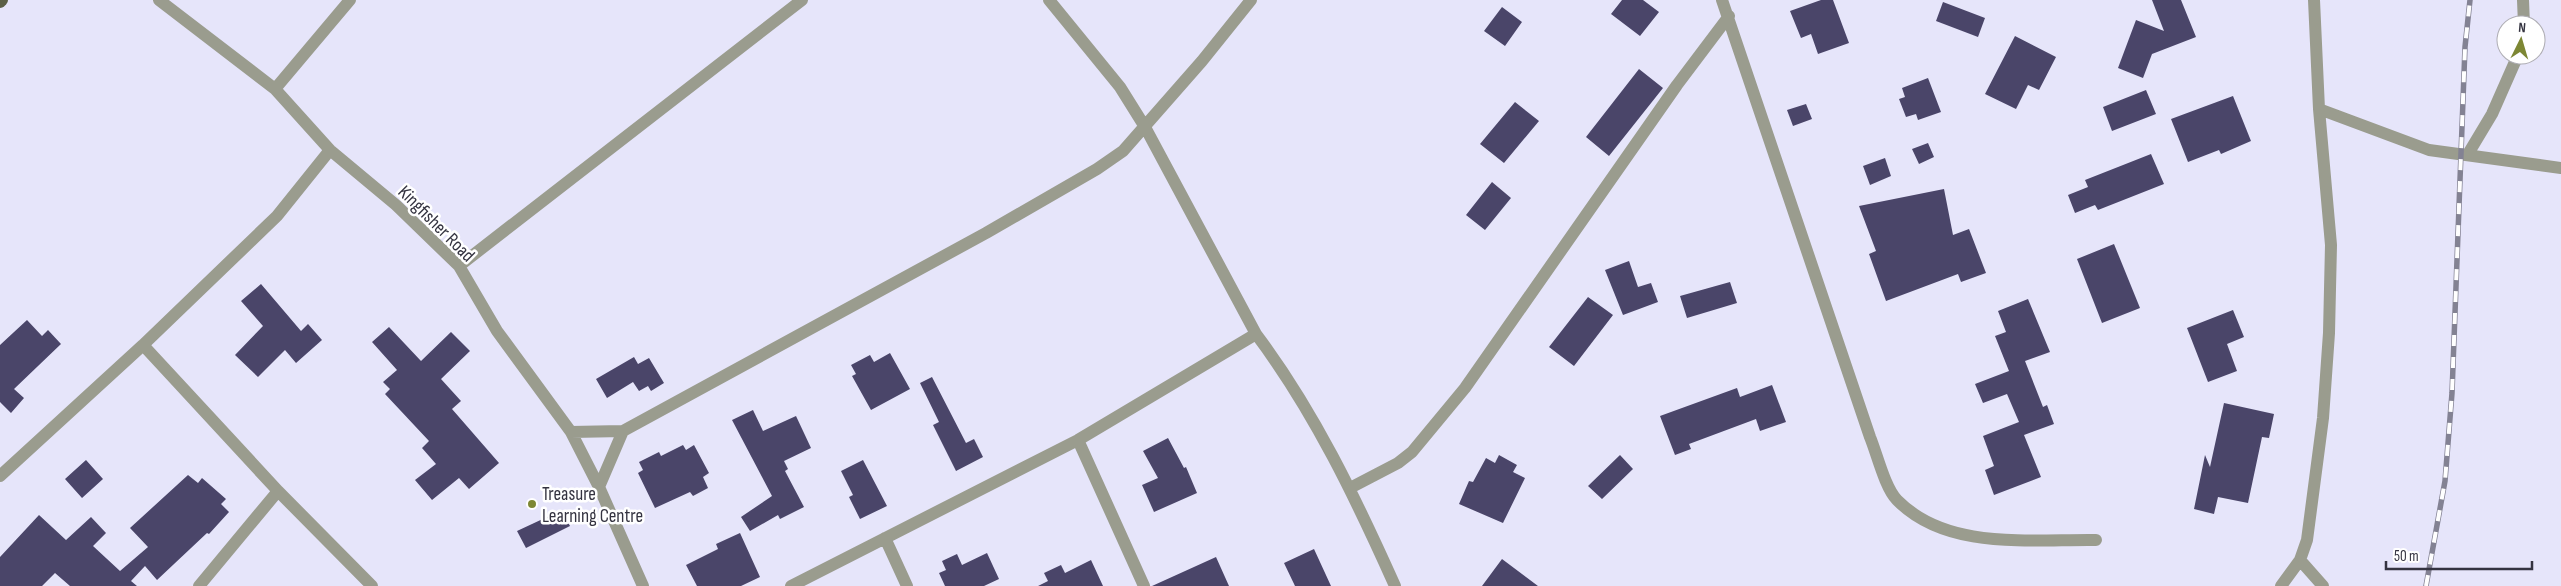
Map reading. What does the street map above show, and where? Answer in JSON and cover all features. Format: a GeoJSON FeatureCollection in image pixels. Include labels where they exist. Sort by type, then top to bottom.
{"type":"FeatureCollection","features":[{"type":"Feature","properties":{"kind":"street","name":"Kingfisher Road"},"geometry":{"type":"LineString","coordinates":[[159,0],[274,89],[330,150],[396,205],[459,266],[497,331],[571,432],[599,487],[642,586]]}},
{"type":"Feature","properties":{"kind":"street"},"geometry":{"type":"LineString","coordinates":[[274,89],[350,0]]}},
{"type":"Feature","properties":{"kind":"street"},"geometry":{"type":"LineString","coordinates":[[459,266],[802,0]]}},
{"type":"Feature","properties":{"kind":"street"},"geometry":{"type":"LineString","coordinates":[[1049,0],[1120,87],[1145,127],[1256,334],[1275,359],[1350,488],[1395,586]]}},
{"type":"Feature","properties":{"kind":"street"},"geometry":{"type":"LineString","coordinates":[[571,432],[623,431],[986,234],[1089,174],[1123,151],[1251,0]]}},
{"type":"Feature","properties":{"kind":"street"},"geometry":{"type":"LineString","coordinates":[[1722,0],[1870,436],[1896,499],[1917,516],[1949,530],[1976,538],[2096,540]]}},
{"type":"Feature","properties":{"kind":"street"},"geometry":{"type":"LineString","coordinates":[[2281,586],[2300,560],[2307,540],[2323,418],[2329,333],[2331,245],[2319,109],[2314,0]]}},
{"type":"Feature","properties":{"kind":"street"},"geometry":{"type":"LineString","coordinates":[[2523,0],[2524,15]]}},
{"type":"Feature","properties":{"kind":"street"},"geometry":{"type":"LineString","coordinates":[[1350,488],[1398,463],[1412,452],[1465,388],[1677,85],[1729,16]]}},
{"type":"Feature","properties":{"kind":"street"},"geometry":{"type":"LineString","coordinates":[[2468,154],[2492,114],[2514,65]]}},
{"type":"Feature","properties":{"kind":"street"},"geometry":{"type":"LineString","coordinates":[[2319,109],[2429,150],[2561,168]]}},
{"type":"Feature","properties":{"kind":"street"},"geometry":{"type":"LineString","coordinates":[[0,476],[143,345],[277,216],[330,150]]}},
{"type":"Feature","properties":{"kind":"street"},"geometry":{"type":"LineString","coordinates":[[791,586],[1078,440],[1256,334]]}},
{"type":"Feature","properties":{"kind":"street"},"geometry":{"type":"LineString","coordinates":[[143,345],[278,491],[372,586]]}},
{"type":"Feature","properties":{"kind":"street"},"geometry":{"type":"LineString","coordinates":[[599,487],[623,431]]}},
{"type":"Feature","properties":{"kind":"street"},"geometry":{"type":"LineString","coordinates":[[1078,440],[1144,586]]}},
{"type":"Feature","properties":{"kind":"street"},"geometry":{"type":"LineString","coordinates":[[199,586],[278,491]]}},
{"type":"Feature","properties":{"kind":"street"},"geometry":{"type":"LineString","coordinates":[[885,538],[907,586]]}},
{"type":"Feature","properties":{"kind":"street"},"geometry":{"type":"LineString","coordinates":[[2300,560],[2323,586]]}},
{"type":"Feature","properties":{"kind":"building"},"geometry":{"type":"Polygon","coordinates":[[[1622,0],[1643,0],[1659,12],[1640,36],[1611,14],[1622,0]]]}},
{"type":"Feature","properties":{"kind":"building"},"geometry":{"type":"Polygon","coordinates":[[[1821,0],[1833,0],[1849,43],[1818,54],[1811,34],[1801,38],[1790,11],[1821,0]]]}},
{"type":"Feature","properties":{"kind":"building"},"geometry":{"type":"Polygon","coordinates":[[[2152,0],[2181,0],[2196,37],[2152,54],[2143,78],[2118,68],[2136,20],[2164,31],[2152,0]]]}},
{"type":"Feature","properties":{"kind":"building"},"geometry":{"type":"Polygon","coordinates":[[[1943,2],[1985,18],[1978,37],[1936,21],[1943,2]]]}},
{"type":"Feature","properties":{"kind":"building"},"geometry":{"type":"Polygon","coordinates":[[[1502,7],[1522,22],[1505,46],[1484,31],[1502,7]]]}},
{"type":"Feature","properties":{"kind":"building"},"geometry":{"type":"Polygon","coordinates":[[[2015,36],[2056,57],[2039,90],[2028,85],[2016,109],[1985,94],[2015,36]]]}},
{"type":"Feature","properties":{"kind":"building"},"geometry":{"type":"Polygon","coordinates":[[[1639,69],[1663,88],[1609,156],[1586,137],[1639,69]]]}},
{"type":"Feature","properties":{"kind":"building"},"geometry":{"type":"Polygon","coordinates":[[[1928,78],[1941,112],[1918,120],[1916,114],[1906,117],[1899,99],[1905,97],[1902,88],[1928,78]]]}},
{"type":"Feature","properties":{"kind":"building"},"geometry":{"type":"Polygon","coordinates":[[[2146,90],[2156,114],[2112,131],[2103,107],[2146,90]]]}},
{"type":"Feature","properties":{"kind":"building"},"geometry":{"type":"Polygon","coordinates":[[[2233,96],[2251,141],[2221,154],[2219,150],[2188,162],[2171,119],[2233,96]]]}},
{"type":"Feature","properties":{"kind":"building"},"geometry":{"type":"Polygon","coordinates":[[[1515,102],[1539,121],[1504,163],[1480,144],[1515,102]]]}},
{"type":"Feature","properties":{"kind":"building"},"geometry":{"type":"Polygon","coordinates":[[[1806,104],[1812,119],[1793,126],[1787,110],[1806,104]]]}},
{"type":"Feature","properties":{"kind":"building"},"geometry":{"type":"Polygon","coordinates":[[[1928,143],[1934,157],[1919,164],[1912,149],[1928,143]]]}},
{"type":"Feature","properties":{"kind":"building"},"geometry":{"type":"Polygon","coordinates":[[[2151,154],[2164,184],[2098,210],[2095,205],[2075,213],[2068,195],[2088,187],[2085,180],[2151,154]]]}},
{"type":"Feature","properties":{"kind":"building"},"geometry":{"type":"Polygon","coordinates":[[[1885,158],[1891,176],[1870,185],[1863,166],[1885,158]]]}},
{"type":"Feature","properties":{"kind":"building"},"geometry":{"type":"Polygon","coordinates":[[[1492,182],[1511,198],[1485,230],[1466,215],[1492,182]]]}},
{"type":"Feature","properties":{"kind":"building"},"geometry":{"type":"Polygon","coordinates":[[[1944,189],[1953,235],[1969,229],[1986,273],[1961,282],[1958,274],[1886,301],[1869,254],[1876,251],[1859,206],[1944,189]]]}},
{"type":"Feature","properties":{"kind":"building"},"geometry":{"type":"Polygon","coordinates":[[[2114,244],[2140,308],[2102,323],[2077,259],[2114,244]]]}},
{"type":"Feature","properties":{"kind":"building"},"geometry":{"type":"Polygon","coordinates":[[[1629,261],[1638,287],[1651,283],[1658,302],[1623,315],[1605,270],[1629,261]]]}},
{"type":"Feature","properties":{"kind":"building"},"geometry":{"type":"Polygon","coordinates":[[[1730,282],[1737,303],[1687,318],[1680,296],[1730,282]]]}},
{"type":"Feature","properties":{"kind":"building"},"geometry":{"type":"Polygon","coordinates":[[[261,284],[301,331],[308,324],[322,340],[296,363],[285,350],[258,377],[235,355],[263,326],[241,301],[261,284]]]}},
{"type":"Feature","properties":{"kind":"building"},"geometry":{"type":"Polygon","coordinates":[[[1588,297],[1613,315],[1574,366],[1549,347],[1588,297]]]}},
{"type":"Feature","properties":{"kind":"building"},"geometry":{"type":"Polygon","coordinates":[[[2028,299],[2050,352],[2025,361],[2043,407],[2047,405],[2054,424],[2024,435],[2041,477],[1994,495],[1985,470],[1994,466],[1983,436],[2019,422],[2007,394],[1983,403],[1975,384],[2009,371],[1995,336],[2006,332],[1998,311],[2028,299]]]}},
{"type":"Feature","properties":{"kind":"building"},"geometry":{"type":"Polygon","coordinates":[[[2233,310],[2244,337],[2227,344],[2237,371],[2208,382],[2187,328],[2233,310]]]}},
{"type":"Feature","properties":{"kind":"building"},"geometry":{"type":"Polygon","coordinates":[[[27,320],[42,336],[48,330],[61,344],[14,389],[24,398],[11,413],[0,402],[0,345],[27,320]]]}},
{"type":"Feature","properties":{"kind":"building"},"geometry":{"type":"Polygon","coordinates":[[[389,327],[421,361],[451,332],[470,351],[441,379],[461,401],[452,409],[499,463],[469,489],[459,478],[432,500],[415,480],[436,464],[422,448],[429,441],[385,394],[390,389],[383,382],[397,370],[372,342],[389,327]]]}},
{"type":"Feature","properties":{"kind":"building"},"geometry":{"type":"Polygon","coordinates":[[[890,353],[910,389],[871,410],[852,376],[856,374],[851,365],[870,355],[874,362],[890,353]]]}},
{"type":"Feature","properties":{"kind":"building"},"geometry":{"type":"Polygon","coordinates":[[[634,357],[638,364],[649,358],[664,383],[651,391],[648,386],[639,391],[633,382],[607,398],[596,379],[634,357]]]}},
{"type":"Feature","properties":{"kind":"building"},"geometry":{"type":"Polygon","coordinates":[[[932,377],[966,443],[974,439],[983,457],[956,471],[933,425],[939,422],[920,383],[932,377]]]}},
{"type":"Feature","properties":{"kind":"building"},"geometry":{"type":"Polygon","coordinates":[[[1772,385],[1786,422],[1760,431],[1756,419],[1689,444],[1691,449],[1675,455],[1660,416],[1737,388],[1740,397],[1772,385]]]}},
{"type":"Feature","properties":{"kind":"building"},"geometry":{"type":"Polygon","coordinates":[[[2224,403],[2274,414],[2269,438],[2262,437],[2248,503],[2218,497],[2214,514],[2194,509],[2205,455],[2210,467],[2224,403]]]}},
{"type":"Feature","properties":{"kind":"building"},"geometry":{"type":"Polygon","coordinates":[[[753,410],[763,431],[796,416],[811,448],[784,461],[788,469],[785,471],[804,507],[780,519],[778,515],[750,531],[741,517],[772,496],[732,420],[753,410]]]}},
{"type":"Feature","properties":{"kind":"building"},"geometry":{"type":"Polygon","coordinates":[[[1168,438],[1184,468],[1186,467],[1197,493],[1154,512],[1142,485],[1158,478],[1143,451],[1168,438]]]}},
{"type":"Feature","properties":{"kind":"building"},"geometry":{"type":"Polygon","coordinates":[[[683,445],[686,450],[694,445],[709,473],[703,477],[708,488],[693,496],[690,492],[655,508],[638,473],[643,470],[639,462],[659,452],[661,456],[683,445]]]}},
{"type":"Feature","properties":{"kind":"building"},"geometry":{"type":"Polygon","coordinates":[[[1499,455],[1517,465],[1513,472],[1525,478],[1503,523],[1459,504],[1469,481],[1473,482],[1486,458],[1495,463],[1499,455]]]}},
{"type":"Feature","properties":{"kind":"building"},"geometry":{"type":"Polygon","coordinates":[[[1620,455],[1633,469],[1602,499],[1588,486],[1620,455]]]}},
{"type":"Feature","properties":{"kind":"building"},"geometry":{"type":"Polygon","coordinates":[[[86,460],[103,479],[82,498],[65,479],[86,460]]]}},
{"type":"Feature","properties":{"kind":"building"},"geometry":{"type":"Polygon","coordinates":[[[863,460],[887,506],[860,519],[849,497],[853,495],[841,471],[863,460]]]}},
{"type":"Feature","properties":{"kind":"building"},"geometry":{"type":"Polygon","coordinates":[[[188,475],[198,483],[202,478],[226,499],[221,504],[229,512],[209,534],[207,533],[157,580],[145,566],[131,581],[137,586],[70,586],[55,573],[42,586],[0,586],[0,557],[39,515],[66,540],[91,517],[106,533],[93,546],[120,571],[148,547],[130,528],[188,475]]]}},
{"type":"Feature","properties":{"kind":"building"},"geometry":{"type":"Polygon","coordinates":[[[562,510],[570,526],[526,548],[517,531],[562,510]]]}},
{"type":"Feature","properties":{"kind":"building"},"geometry":{"type":"Polygon","coordinates":[[[740,533],[760,577],[741,586],[697,586],[686,565],[718,549],[716,544],[740,533]]]}},
{"type":"Feature","properties":{"kind":"building"},"geometry":{"type":"Polygon","coordinates":[[[1314,549],[1331,586],[1295,586],[1284,563],[1314,549]]]}},
{"type":"Feature","properties":{"kind":"building"},"geometry":{"type":"Polygon","coordinates":[[[987,553],[999,579],[984,586],[945,586],[939,573],[946,570],[942,561],[957,554],[962,565],[987,553]]]}},
{"type":"Feature","properties":{"kind":"building"},"geometry":{"type":"Polygon","coordinates":[[[1216,557],[1229,586],[1152,586],[1216,557]]]}},
{"type":"Feature","properties":{"kind":"building"},"geometry":{"type":"Polygon","coordinates":[[[1502,559],[1538,586],[1482,586],[1502,559]]]}},
{"type":"Feature","properties":{"kind":"building"},"geometry":{"type":"Polygon","coordinates":[[[1091,560],[1103,586],[1038,586],[1048,581],[1044,573],[1061,565],[1065,573],[1091,560]]]}},
{"type":"Feature","properties":{"kind":"railway"},"geometry":{"type":"LineString","coordinates":[[2426,586],[2445,481],[2452,393],[2465,47],[2470,0]]}},
{"type":"Feature","properties":{"kind":"place","name":"Treasure Learning Centre"},"geometry":{"type":"Point","coordinates":[532,504]}}]}
